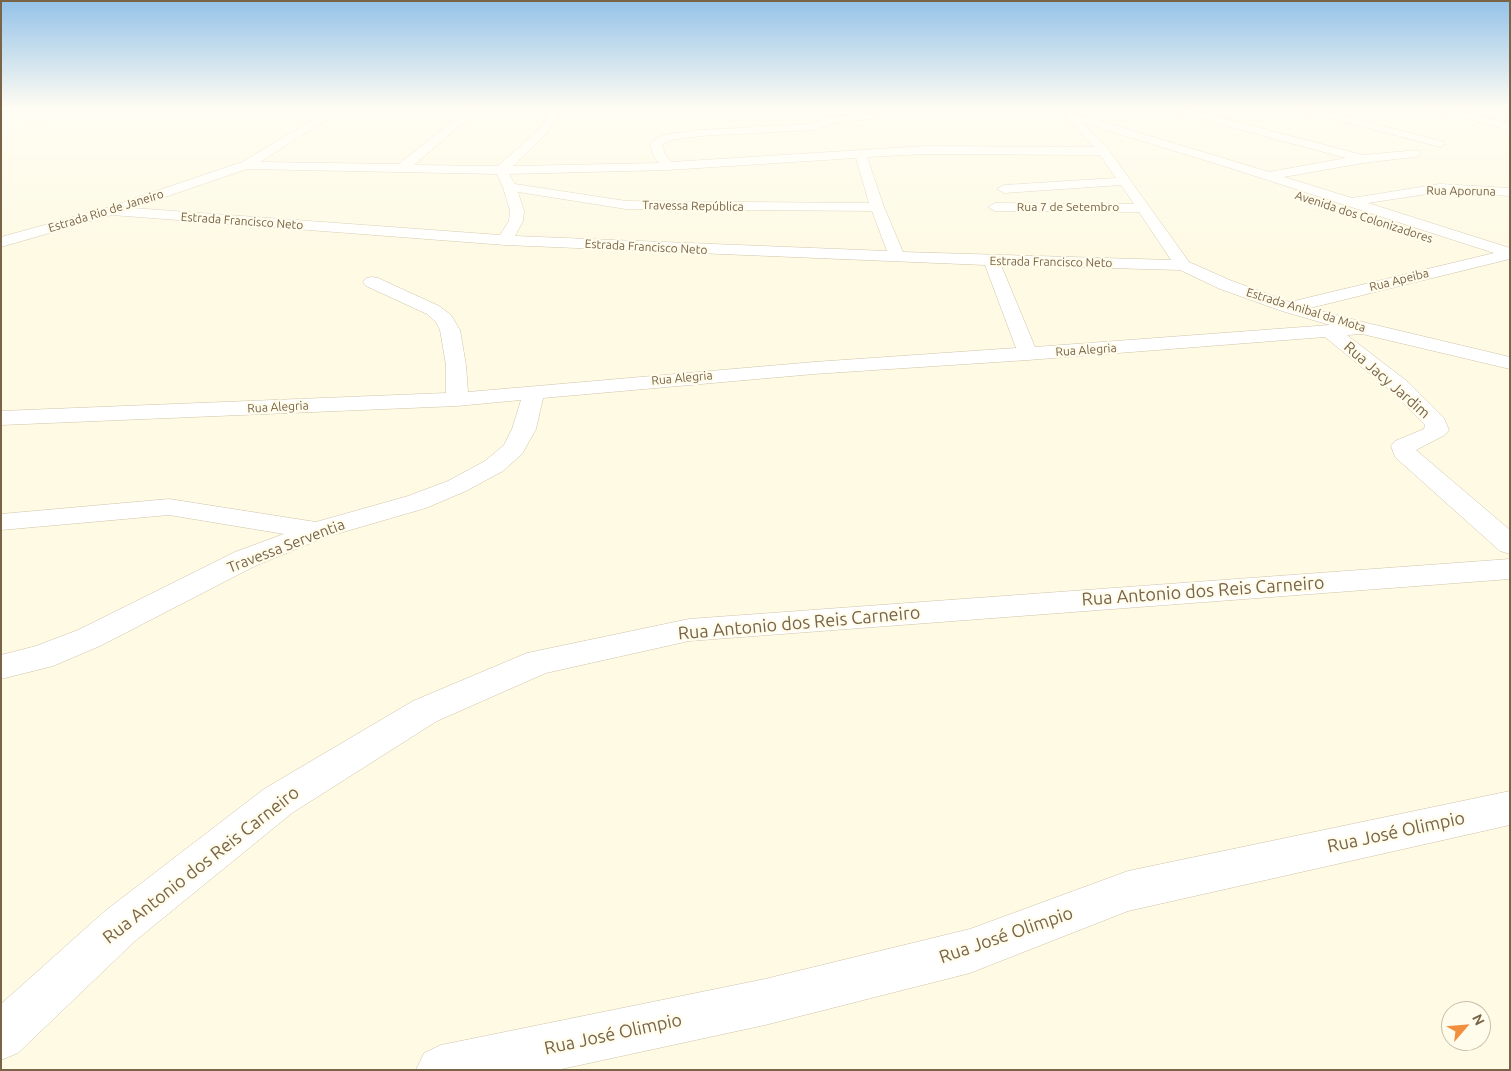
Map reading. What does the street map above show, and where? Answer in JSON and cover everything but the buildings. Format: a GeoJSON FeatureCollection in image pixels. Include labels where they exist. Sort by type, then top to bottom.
{"type":"FeatureCollection","features":[{"type":"Feature","properties":{"kind":"street","name":"Estrada Rio de Janeiro"},"geometry":{"type":"LineString","coordinates":[[1,242],[111,212],[246,165],[259,157]]}},
{"type":"Feature","properties":{"kind":"street"},"geometry":{"type":"LineString","coordinates":[[402,168],[415,157]]}},
{"type":"Feature","properties":{"kind":"street"},"geometry":{"type":"LineString","coordinates":[[501,170],[515,157]]}},
{"type":"Feature","properties":{"kind":"street"},"geometry":{"type":"LineString","coordinates":[[661,157],[668,166]]}},
{"type":"Feature","properties":{"kind":"street"},"geometry":{"type":"LineString","coordinates":[[246,165],[501,170],[668,166],[801,157]]}},
{"type":"Feature","properties":{"kind":"street"},"geometry":{"type":"LineString","coordinates":[[861,157],[897,257]]}},
{"type":"Feature","properties":{"kind":"street"},"geometry":{"type":"LineString","coordinates":[[1108,157],[1182,265]]}},
{"type":"Feature","properties":{"kind":"street","name":"Avenida dos Colonizadores"},"geometry":{"type":"LineString","coordinates":[[1184,157],[1312,195],[1503,257]]}},
{"type":"Feature","properties":{"kind":"street","name":"Avenida dos Colonizadores"},"geometry":{"type":"LineString","coordinates":[[1207,157],[1269,176],[1312,195],[1352,202],[1503,257]]}},
{"type":"Feature","properties":{"kind":"street"},"geometry":{"type":"LineString","coordinates":[[1355,157],[1363,159]]}},
{"type":"Feature","properties":{"kind":"street"},"geometry":{"type":"LineString","coordinates":[[1269,176],[1380,157]]}},
{"type":"Feature","properties":{"kind":"street"},"geometry":{"type":"LineString","coordinates":[[501,170],[510,187],[517,211],[516,221],[505,240]]}},
{"type":"Feature","properties":{"kind":"street"},"geometry":{"type":"LineString","coordinates":[[1004,189],[1125,181]]}},
{"type":"Feature","properties":{"kind":"street","name":"Travessa República"},"geometry":{"type":"LineString","coordinates":[[510,187],[626,205],[713,208],[878,207]]}},
{"type":"Feature","properties":{"kind":"street","name":"Rua Aporuna"},"geometry":{"type":"LineString","coordinates":[[1352,202],[1440,188],[1510,192]]}},
{"type":"Feature","properties":{"kind":"street"},"geometry":{"type":"LineString","coordinates":[[1474,189],[1510,201]]}},
{"type":"Feature","properties":{"kind":"street","name":"Rua 7 de Setembro"},"geometry":{"type":"LineString","coordinates":[[995,207],[1142,208]]}},
{"type":"Feature","properties":{"kind":"street","name":"Estrada Francisco Neto"},"geometry":{"type":"LineString","coordinates":[[111,212],[505,240],[897,257],[1182,265]]}},
{"type":"Feature","properties":{"kind":"street","name":"Rua Apeiba"},"geometry":{"type":"LineString","coordinates":[[1288,307],[1503,257]]}},
{"type":"Feature","properties":{"kind":"street"},"geometry":{"type":"LineString","coordinates":[[991,260],[1028,354]]}},
{"type":"Feature","properties":{"kind":"street","name":"Estrada Anibal da Mota"},"geometry":{"type":"LineString","coordinates":[[1182,265],[1226,285],[1288,307],[1362,328],[1510,363]]}},
{"type":"Feature","properties":{"kind":"street"},"geometry":{"type":"LineString","coordinates":[[372,282],[433,310],[444,319],[450,330],[456,365],[457,399]]}},
{"type":"Feature","properties":{"kind":"street","name":"Rua Alegria"},"geometry":{"type":"LineString","coordinates":[[1,418],[457,399],[794,369],[1028,354],[1362,328]]}},
{"type":"Feature","properties":{"kind":"street","name":"Rua Jacy Jardim"},"geometry":{"type":"LineString","coordinates":[[1330,331],[1400,387],[1436,423],[1437,430],[1403,446],[1404,452],[1510,545]]}},
{"type":"Feature","properties":{"kind":"street","name":"Travessa Serventia"},"geometry":{"type":"LineString","coordinates":[[1,667],[42,657],[89,638],[245,559],[316,531],[417,502],[457,486],[494,466],[514,449],[524,429],[534,392]]}},
{"type":"Feature","properties":{"kind":"street"},"geometry":{"type":"LineString","coordinates":[[1,522],[169,507],[316,531]]}},
{"type":"Feature","properties":{"kind":"street","name":"Rua Antonio dos Reis Carneiro"},"geometry":{"type":"LineString","coordinates":[[1,1036],[120,926],[278,801],[425,711],[538,662],[689,630],[1510,569]]}},
{"type":"Feature","properties":{"kind":"street","name":"Rua José Olimpio"},"geometry":{"type":"LineString","coordinates":[[441,1070],[765,1002],[970,951],[1128,890],[1510,808]]}}]}
